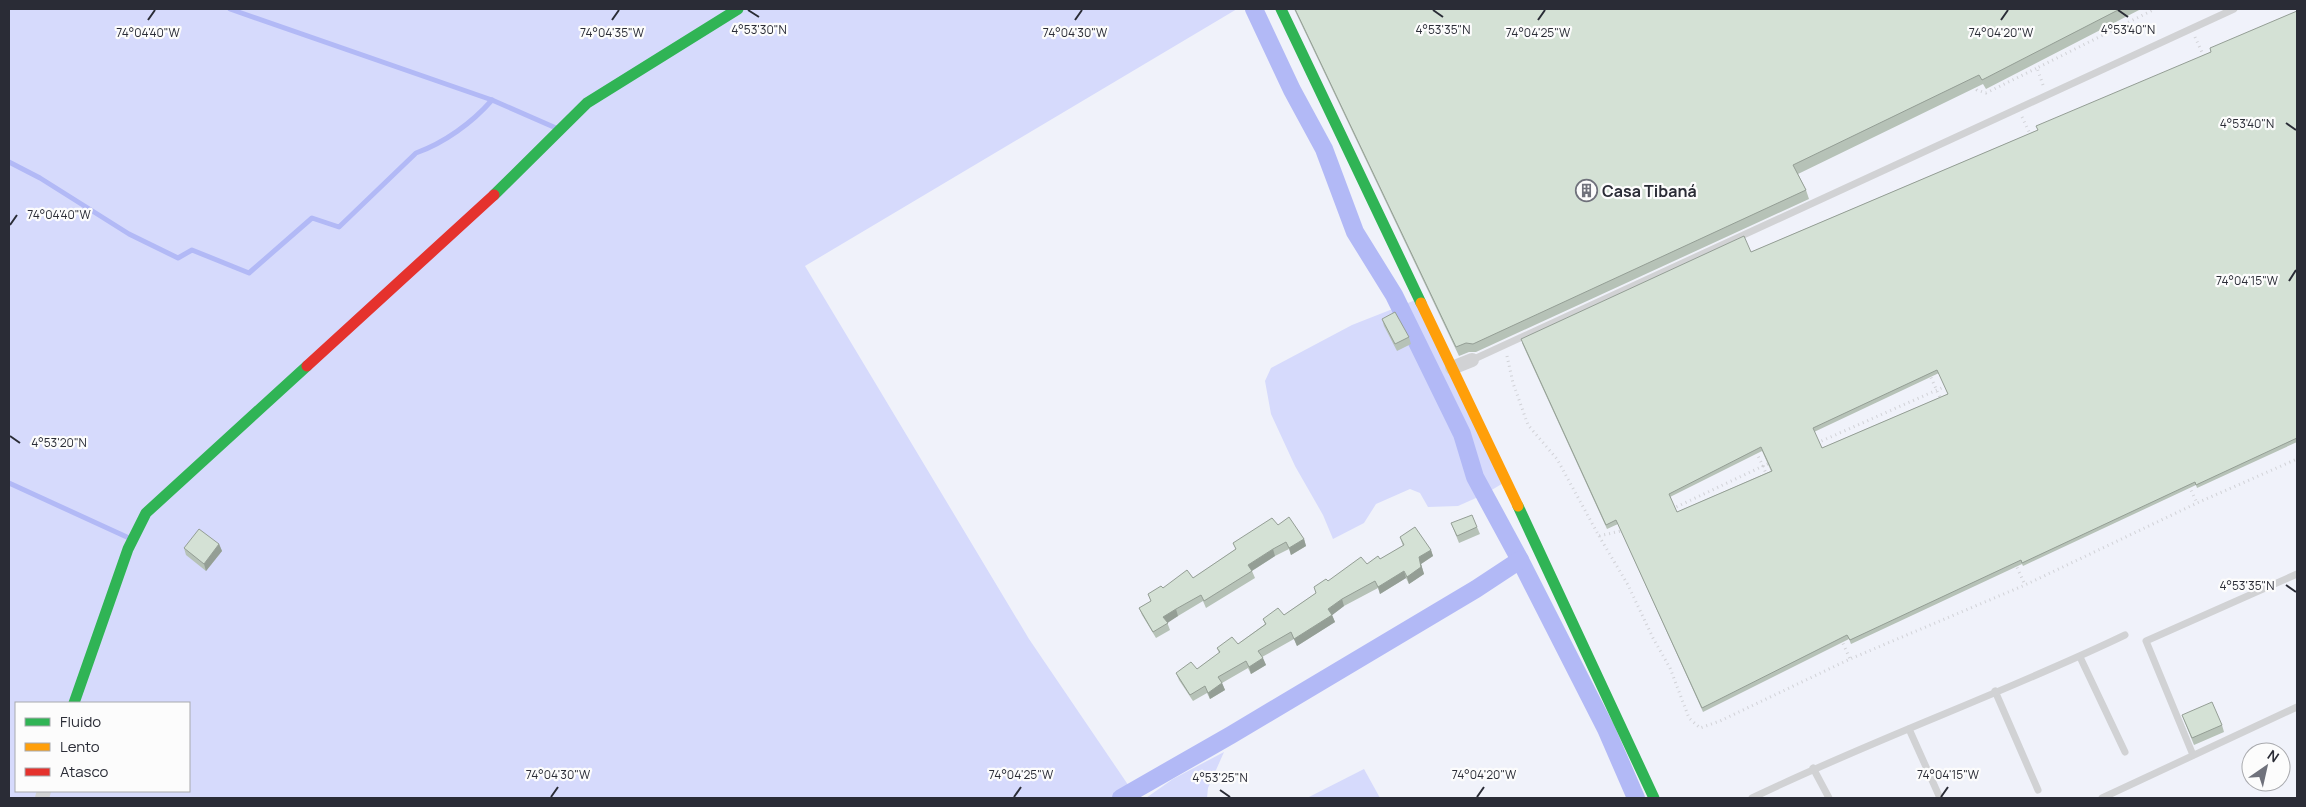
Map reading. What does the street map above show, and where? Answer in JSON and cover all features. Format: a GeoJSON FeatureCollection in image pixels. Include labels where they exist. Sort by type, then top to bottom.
{"type":"FeatureCollection","features":[{"type":"Feature","properties":{"kind":"street"},"geometry":{"type":"LineString","coordinates":[[74,702],[128,549],[146,513],[516,174],[587,103],[738,9]]}},
{"type":"Feature","properties":{"kind":"street"},"geometry":{"type":"LineString","coordinates":[[1281,9],[1549,570],[1654,798]]}},
{"type":"Feature","properties":{"kind":"street"},"geometry":{"type":"LineString","coordinates":[[1452,368],[1472,360]]}},
{"type":"Feature","properties":{"kind":"lane"},"geometry":{"type":"LineString","coordinates":[[1472,360],[2234,9]]}},
{"type":"Feature","properties":{"kind":"lane"},"geometry":{"type":"LineString","coordinates":[[2193,756],[2146,641],[2297,574]]}},
{"type":"Feature","properties":{"kind":"lane"},"geometry":{"type":"LineString","coordinates":[[1752,798],[1813,768],[1910,729],[2125,636]]}},
{"type":"Feature","properties":{"kind":"lane"},"geometry":{"type":"LineString","coordinates":[[2080,657],[2125,752]]}},
{"type":"Feature","properties":{"kind":"lane"},"geometry":{"type":"LineString","coordinates":[[1995,691],[2038,790]]}},
{"type":"Feature","properties":{"kind":"lane"},"geometry":{"type":"LineString","coordinates":[[2102,798],[2297,707]]}},
{"type":"Feature","properties":{"kind":"lane"},"geometry":{"type":"LineString","coordinates":[[1910,729],[1940,798]]}},
{"type":"Feature","properties":{"kind":"lane"},"geometry":{"type":"LineString","coordinates":[[1813,768],[1829,798]]}},
{"type":"Feature","properties":{"kind":"path"},"geometry":{"type":"LineString","coordinates":[[1973,82],[1977,90],[1986,93],[2155,9]]}},
{"type":"Feature","properties":{"kind":"path"},"geometry":{"type":"LineString","coordinates":[[2191,28],[2207,63]]}},
{"type":"Feature","properties":{"kind":"path"},"geometry":{"type":"LineString","coordinates":[[2037,68],[2047,95]]}},
{"type":"Feature","properties":{"kind":"path"},"geometry":{"type":"LineString","coordinates":[[2018,108],[2034,144]]}},
{"type":"Feature","properties":{"kind":"path"},"geometry":{"type":"LineString","coordinates":[[1504,345],[1513,383],[1528,425],[1556,459],[1628,585],[1653,638],[1670,668],[1689,718],[1700,728],[1720,721],[1850,659],[2024,585],[2197,503],[2297,459]]}},
{"type":"Feature","properties":{"kind":"path"},"geometry":{"type":"LineString","coordinates":[[1925,364],[1945,408]]}},
{"type":"Feature","properties":{"kind":"path"},"geometry":{"type":"LineString","coordinates":[[1815,444],[1955,382]]}},
{"type":"Feature","properties":{"kind":"path"},"geometry":{"type":"LineString","coordinates":[[1754,448],[1770,484]]}},
{"type":"Feature","properties":{"kind":"path"},"geometry":{"type":"LineString","coordinates":[[1665,512],[1780,459]]}},
{"type":"Feature","properties":{"kind":"path"},"geometry":{"type":"LineString","coordinates":[[2189,485],[2197,503]]}},
{"type":"Feature","properties":{"kind":"path"},"geometry":{"type":"LineString","coordinates":[[1599,536],[1620,533],[1629,529]]}},
{"type":"Feature","properties":{"kind":"path"},"geometry":{"type":"LineString","coordinates":[[2013,558],[2024,585]]}},
{"type":"Feature","properties":{"kind":"path"},"geometry":{"type":"LineString","coordinates":[[1838,633],[1850,659]]}},
{"type":"Feature","properties":{"kind":"shaded area"},"geometry":{"type":"Polygon","coordinates":[[[9,9],[1237,9],[805,266],[1029,639],[1137,798],[9,798],[9,9]]]}},
{"type":"Feature","properties":{"kind":"shaded area"},"geometry":{"type":"Polygon","coordinates":[[[1418,299],[1505,482],[1485,494],[1458,506],[1428,507],[1420,493],[1410,489],[1376,504],[1364,523],[1333,539],[1323,515],[1295,466],[1271,414],[1265,381],[1271,368],[1352,325],[1418,299]]]}},
{"type":"Feature","properties":{"kind":"shaded area"},"geometry":{"type":"Polygon","coordinates":[[[1224,752],[1208,788],[1207,798],[1146,798],[1173,779],[1224,752]]]}},
{"type":"Feature","properties":{"kind":"shaded area"},"geometry":{"type":"Polygon","coordinates":[[[1364,769],[1380,798],[1307,798],[1364,769]]]}},
{"type":"Feature","properties":{"kind":"building","name":"Casa Tibaná"},"geometry":{"type":"Polygon","coordinates":[[[1295,9],[2120,9],[1982,80],[1979,75],[1793,165],[1806,190],[1473,344],[1466,343],[1456,347],[1295,9]]]}},
{"type":"Feature","properties":{"kind":"building"},"geometry":{"type":"Polygon","coordinates":[[[2297,11],[2297,438],[2196,485],[2195,482],[2022,563],[2021,560],[1850,640],[1847,635],[1702,708],[1616,520],[1606,525],[1521,339],[1744,236],[1751,252],[2038,130],[2036,126],[2211,52],[2210,48],[2297,11]],[[1937,370],[1813,428],[1822,448],[1948,394],[1937,370]],[[1761,447],[1669,494],[1677,512],[1772,471],[1761,447]]]}},
{"type":"Feature","properties":{"kind":"building"},"geometry":{"type":"Polygon","coordinates":[[[1395,312],[1409,337],[1395,344],[1382,319],[1395,312]]]}},
{"type":"Feature","properties":{"kind":"building"},"geometry":{"type":"Polygon","coordinates":[[[1472,515],[1477,527],[1457,536],[1451,523],[1472,515]]]}},
{"type":"Feature","properties":{"kind":"building"},"geometry":{"type":"Polygon","coordinates":[[[1289,517],[1304,539],[1289,548],[1286,542],[1273,549],[1248,565],[1252,571],[1204,601],[1201,595],[1163,617],[1168,623],[1153,632],[1139,608],[1151,601],[1148,594],[1161,586],[1163,588],[1187,570],[1193,578],[1236,549],[1233,543],[1272,518],[1278,525],[1289,517]]]}},
{"type":"Feature","properties":{"kind":"building"},"geometry":{"type":"Polygon","coordinates":[[[1415,527],[1431,550],[1419,557],[1421,567],[1407,577],[1404,571],[1378,587],[1375,581],[1342,599],[1328,609],[1332,615],[1294,639],[1291,632],[1258,651],[1263,658],[1249,667],[1246,661],[1218,677],[1222,683],[1208,693],[1205,686],[1190,695],[1176,673],[1191,662],[1197,669],[1220,652],[1217,648],[1232,637],[1238,644],[1266,624],[1263,619],[1278,608],[1284,615],[1316,593],[1314,587],[1326,579],[1328,581],[1361,557],[1367,564],[1378,556],[1380,559],[1404,545],[1400,537],[1415,527]]]}},
{"type":"Feature","properties":{"kind":"building"},"geometry":{"type":"Polygon","coordinates":[[[199,529],[219,544],[204,564],[184,548],[199,529]]]}},
{"type":"Feature","properties":{"kind":"building"},"geometry":{"type":"Polygon","coordinates":[[[2212,702],[2222,725],[2192,738],[2182,715],[2212,702]]]}},
{"type":"Feature","properties":{"kind":"waterway"},"geometry":{"type":"LineString","coordinates":[[230,9],[492,100],[556,128]]}},
{"type":"Feature","properties":{"kind":"waterway"},"geometry":{"type":"LineString","coordinates":[[1254,9],[1292,90],[1324,149],[1355,232],[1394,295],[1462,434],[1475,477],[1520,560],[1606,729],[1636,798]]}},
{"type":"Feature","properties":{"kind":"waterway"},"geometry":{"type":"LineString","coordinates":[[9,162],[40,178],[129,234],[178,258],[192,250],[249,273],[312,218],[339,227],[416,153],[437,144],[457,131],[476,117],[492,100]]}},
{"type":"Feature","properties":{"kind":"waterway"},"geometry":{"type":"LineString","coordinates":[[9,483],[129,538]]}},
{"type":"Feature","properties":{"kind":"waterway"},"geometry":{"type":"LineString","coordinates":[[1121,798],[1231,735],[1476,589],[1520,560]]}},
{"type":"Feature","properties":{"kind":"traffic: fast"},"geometry":{"type":"LineString","coordinates":[[494,195],[587,103],[738,9]]}},
{"type":"Feature","properties":{"kind":"traffic: fast"},"geometry":{"type":"LineString","coordinates":[[1281,9],[1421,303]]}},
{"type":"Feature","properties":{"kind":"traffic: fast"},"geometry":{"type":"LineString","coordinates":[[74,702],[128,549],[146,513],[307,366]]}},
{"type":"Feature","properties":{"kind":"traffic: fast"},"geometry":{"type":"LineString","coordinates":[[1518,506],[1654,798]]}},
{"type":"Feature","properties":{"kind":"traffic: slow"},"geometry":{"type":"LineString","coordinates":[[1421,303],[1518,506]]}},
{"type":"Feature","properties":{"kind":"traffic: jam"},"geometry":{"type":"LineString","coordinates":[[307,366],[494,195]]}},
{"type":"Feature","properties":{"kind":"place","name":"Casa Tibaná"},"geometry":{"type":"Point","coordinates":[1586,191]}}]}
